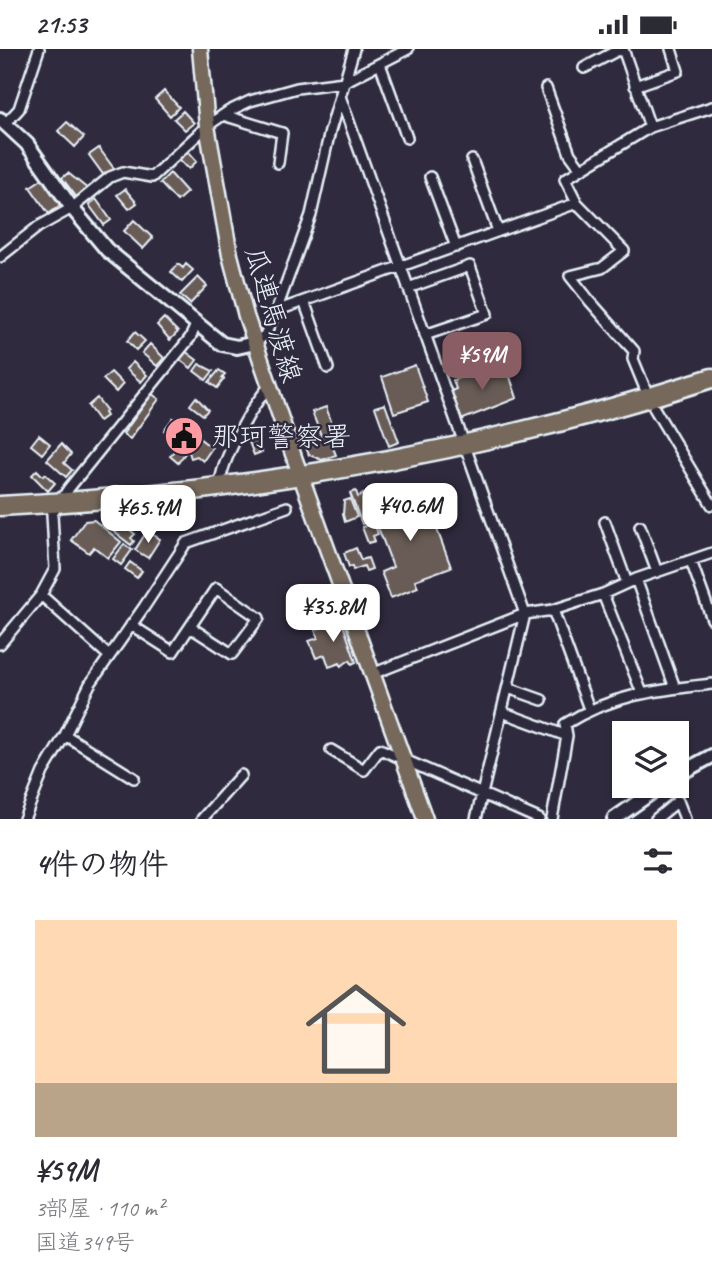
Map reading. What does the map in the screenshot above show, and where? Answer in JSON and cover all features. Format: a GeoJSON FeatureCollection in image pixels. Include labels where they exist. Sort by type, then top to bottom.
{"type":"FeatureCollection","features":[{"type":"Feature","properties":{"kind":"highway"},"geometry":{"type":"LineString","coordinates":[[651,403],[712,378]]}},
{"type":"Feature","properties":{"kind":"highway"},"geometry":{"type":"LineString","coordinates":[[0,506],[125,509],[303,482],[466,451],[712,389]]}},
{"type":"Feature","properties":{"kind":"highway"},"geometry":{"type":"LineString","coordinates":[[0,516],[220,488],[303,482]]}},
{"type":"Feature","properties":{"kind":"main road","name":"瓜連馬渡線"},"geometry":{"type":"LineString","coordinates":[[200,49],[207,126],[230,255],[255,343],[425,819]]}},
{"type":"Feature","properties":{"kind":"street"},"geometry":{"type":"LineString","coordinates":[[39,49],[19,109],[3,121],[27,144],[72,208],[107,250],[222,344],[237,347],[255,343],[265,335],[276,311],[311,215],[330,131],[354,49]]}},
{"type":"Feature","properties":{"kind":"street"},"geometry":{"type":"LineString","coordinates":[[0,257],[38,227],[72,208],[103,182],[123,172],[152,177],[207,126],[250,101],[344,82],[408,49]]}},
{"type":"Feature","properties":{"kind":"street"},"geometry":{"type":"LineString","coordinates":[[584,68],[621,49],[650,127]]}},
{"type":"Feature","properties":{"kind":"street"},"geometry":{"type":"LineString","coordinates":[[635,86],[678,71],[671,49]]}},
{"type":"Feature","properties":{"kind":"street"},"geometry":{"type":"LineString","coordinates":[[380,64],[407,138]]}},
{"type":"Feature","properties":{"kind":"street"},"geometry":{"type":"LineString","coordinates":[[546,88],[570,153],[581,169]]}},
{"type":"Feature","properties":{"kind":"street"},"geometry":{"type":"LineString","coordinates":[[341,99],[524,614],[476,819]]}},
{"type":"Feature","properties":{"kind":"street"},"geometry":{"type":"LineString","coordinates":[[712,107],[650,127],[565,179],[577,203],[624,251],[602,268],[570,276],[634,351],[633,359],[651,403],[712,504]]}},
{"type":"Feature","properties":{"kind":"street"},"geometry":{"type":"LineString","coordinates":[[223,115],[282,133],[278,163]]}},
{"type":"Feature","properties":{"kind":"street"},"geometry":{"type":"LineString","coordinates":[[472,160],[498,231]]}},
{"type":"Feature","properties":{"kind":"street"},"geometry":{"type":"LineString","coordinates":[[430,177],[456,247]]}},
{"type":"Feature","properties":{"kind":"street"},"geometry":{"type":"LineString","coordinates":[[276,311],[577,203]]}},
{"type":"Feature","properties":{"kind":"street"},"geometry":{"type":"LineString","coordinates":[[408,288],[470,266],[487,314],[425,335]]}},
{"type":"Feature","properties":{"kind":"street"},"geometry":{"type":"LineString","coordinates":[[304,301],[328,368]]}},
{"type":"Feature","properties":{"kind":"street"},"geometry":{"type":"LineString","coordinates":[[0,645],[41,595],[55,569],[56,508],[69,488],[190,338],[197,325]]}},
{"type":"Feature","properties":{"kind":"street"},"geometry":{"type":"LineString","coordinates":[[220,488],[220,476],[228,457],[258,399],[269,387]]}},
{"type":"Feature","properties":{"kind":"street"},"geometry":{"type":"LineString","coordinates":[[24,819],[43,772],[90,684],[186,543],[287,507]]}},
{"type":"Feature","properties":{"kind":"street"},"geometry":{"type":"LineString","coordinates":[[605,522],[675,688]]}},
{"type":"Feature","properties":{"kind":"street"},"geometry":{"type":"LineString","coordinates":[[640,526],[657,572]]}},
{"type":"Feature","properties":{"kind":"street"},"geometry":{"type":"LineString","coordinates":[[372,674],[524,614],[553,610],[603,594],[631,581],[712,553]]}},
{"type":"Feature","properties":{"kind":"street"},"geometry":{"type":"LineString","coordinates":[[691,561],[712,619]]}},
{"type":"Feature","properties":{"kind":"street"},"geometry":{"type":"LineString","coordinates":[[131,625],[173,652],[216,588],[259,618],[232,654],[190,627]]}},
{"type":"Feature","properties":{"kind":"street"},"geometry":{"type":"LineString","coordinates":[[603,594],[642,693]]}},
{"type":"Feature","properties":{"kind":"street"},"geometry":{"type":"LineString","coordinates":[[41,595],[109,656]]}},
{"type":"Feature","properties":{"kind":"street"},"geometry":{"type":"LineString","coordinates":[[553,610],[589,709]]}},
{"type":"Feature","properties":{"kind":"street"},"geometry":{"type":"LineString","coordinates":[[552,819],[566,736],[565,723],[589,709],[642,693],[712,684]]}},
{"type":"Feature","properties":{"kind":"street"},"geometry":{"type":"LineString","coordinates":[[508,688],[542,700]]}},
{"type":"Feature","properties":{"kind":"street"},"geometry":{"type":"LineString","coordinates":[[502,712],[566,736]]}},
{"type":"Feature","properties":{"kind":"street"},"geometry":{"type":"LineString","coordinates":[[65,735],[134,778]]}},
{"type":"Feature","properties":{"kind":"street"},"geometry":{"type":"LineString","coordinates":[[331,750],[364,771],[380,749],[539,819]]}},
{"type":"Feature","properties":{"kind":"street"},"geometry":{"type":"LineString","coordinates":[[689,768],[712,756]]}},
{"type":"Feature","properties":{"kind":"street"},"geometry":{"type":"LineString","coordinates":[[202,819],[241,775]]}},
{"type":"Feature","properties":{"kind":"street"},"geometry":{"type":"LineString","coordinates":[[614,819],[644,798]]}},
{"type":"Feature","properties":{"kind":"street"},"geometry":{"type":"LineString","coordinates":[[656,819],[678,801],[685,819]]}},
{"type":"Feature","properties":{"kind":"building"},"geometry":{"type":"Polygon","coordinates":[[[164,91],[179,107],[170,116],[155,99],[164,91]]]}},
{"type":"Feature","properties":{"kind":"building"},"geometry":{"type":"Polygon","coordinates":[[[183,111],[194,123],[185,130],[174,119],[183,111]]]}},
{"type":"Feature","properties":{"kind":"building"},"geometry":{"type":"Polygon","coordinates":[[[67,122],[84,137],[75,147],[58,131],[67,122]]]}},
{"type":"Feature","properties":{"kind":"building"},"geometry":{"type":"Polygon","coordinates":[[[99,148],[115,170],[105,177],[89,155],[99,148]]]}},
{"type":"Feature","properties":{"kind":"building"},"geometry":{"type":"Polygon","coordinates":[[[187,150],[197,161],[189,169],[178,158],[187,150]]]}},
{"type":"Feature","properties":{"kind":"building"},"geometry":{"type":"Polygon","coordinates":[[[68,173],[89,190],[78,199],[62,178],[68,173]]]}},
{"type":"Feature","properties":{"kind":"building"},"geometry":{"type":"Polygon","coordinates":[[[170,173],[187,192],[177,201],[160,183],[170,173]]]}},
{"type":"Feature","properties":{"kind":"building"},"geometry":{"type":"Polygon","coordinates":[[[42,179],[60,205],[49,214],[30,187],[42,179]]]}},
{"type":"Feature","properties":{"kind":"building"},"geometry":{"type":"Polygon","coordinates":[[[125,189],[137,203],[129,209],[117,195],[125,189]]]}},
{"type":"Feature","properties":{"kind":"building"},"geometry":{"type":"Polygon","coordinates":[[[96,199],[111,220],[104,225],[89,205],[96,199]]]}},
{"type":"Feature","properties":{"kind":"building"},"geometry":{"type":"Polygon","coordinates":[[[134,220],[153,238],[143,249],[124,231],[134,220]]]}},
{"type":"Feature","properties":{"kind":"building"},"geometry":{"type":"Polygon","coordinates":[[[178,264],[183,268],[186,264],[193,270],[182,282],[171,272],[178,264]]]}},
{"type":"Feature","properties":{"kind":"building"},"geometry":{"type":"Polygon","coordinates":[[[198,277],[207,286],[190,304],[180,295],[198,277]]]}},
{"type":"Feature","properties":{"kind":"building"},"geometry":{"type":"Polygon","coordinates":[[[164,318],[178,332],[170,340],[157,325],[164,318]]]}},
{"type":"Feature","properties":{"kind":"building"},"geometry":{"type":"Polygon","coordinates":[[[135,332],[145,341],[136,350],[127,341],[135,332]]]}},
{"type":"Feature","properties":{"kind":"building"},"geometry":{"type":"Polygon","coordinates":[[[150,344],[164,358],[157,366],[142,353],[150,344]]]}},
{"type":"Feature","properties":{"kind":"building"},"geometry":{"type":"Polygon","coordinates":[[[185,351],[197,360],[191,368],[179,359],[185,351]]]}},
{"type":"Feature","properties":{"kind":"building"},"geometry":{"type":"Polygon","coordinates":[[[133,362],[147,375],[141,382],[126,369],[133,362]]]}},
{"type":"Feature","properties":{"kind":"building"},"geometry":{"type":"Polygon","coordinates":[[[199,364],[213,371],[206,380],[194,371],[199,364]]]}},
{"type":"Feature","properties":{"kind":"building"},"geometry":{"type":"Polygon","coordinates":[[[415,365],[428,402],[394,413],[382,377],[415,365]]]}},
{"type":"Feature","properties":{"kind":"building"},"geometry":{"type":"Polygon","coordinates":[[[500,367],[502,373],[508,371],[517,398],[461,420],[451,391],[456,389],[453,380],[500,367]]]}},
{"type":"Feature","properties":{"kind":"building"},"geometry":{"type":"Polygon","coordinates":[[[219,370],[225,374],[217,388],[209,382],[219,370]]]}},
{"type":"Feature","properties":{"kind":"building"},"geometry":{"type":"Polygon","coordinates":[[[111,372],[123,384],[116,392],[103,379],[111,372]]]}},
{"type":"Feature","properties":{"kind":"building"},"geometry":{"type":"Polygon","coordinates":[[[152,394],[159,399],[130,439],[123,434],[152,394]]]}},
{"type":"Feature","properties":{"kind":"building"},"geometry":{"type":"Polygon","coordinates":[[[196,397],[208,410],[203,415],[190,405],[196,397]]]}},
{"type":"Feature","properties":{"kind":"building"},"geometry":{"type":"Polygon","coordinates":[[[97,398],[107,411],[104,413],[106,416],[99,421],[88,406],[97,398]]]}},
{"type":"Feature","properties":{"kind":"building"},"geometry":{"type":"Polygon","coordinates":[[[385,404],[399,442],[389,446],[375,407],[385,404]]]}},
{"type":"Feature","properties":{"kind":"building"},"geometry":{"type":"Polygon","coordinates":[[[326,407],[338,440],[331,443],[336,455],[322,460],[309,455],[305,445],[322,438],[312,412],[326,407]]]}},
{"type":"Feature","properties":{"kind":"building","name":"那珂警察署"},"geometry":{"type":"Polygon","coordinates":[[[173,418],[212,448],[203,461],[197,456],[191,458],[188,449],[178,463],[170,456],[180,443],[164,430],[173,418]]]}},
{"type":"Feature","properties":{"kind":"building"},"geometry":{"type":"Polygon","coordinates":[[[254,431],[262,452],[254,455],[246,434],[254,431]]]}},
{"type":"Feature","properties":{"kind":"building"},"geometry":{"type":"Polygon","coordinates":[[[39,435],[50,444],[42,454],[31,445],[39,435]]]}},
{"type":"Feature","properties":{"kind":"building"},"geometry":{"type":"Polygon","coordinates":[[[61,444],[71,454],[64,463],[72,470],[66,477],[47,460],[61,444]]]}},
{"type":"Feature","properties":{"kind":"building"},"geometry":{"type":"Polygon","coordinates":[[[37,470],[55,483],[48,491],[32,475],[37,470]]]}},
{"type":"Feature","properties":{"kind":"building"},"geometry":{"type":"Polygon","coordinates":[[[393,485],[396,495],[384,499],[381,489],[393,485]]]}},
{"type":"Feature","properties":{"kind":"building"},"geometry":{"type":"Polygon","coordinates":[[[356,491],[358,497],[363,494],[373,520],[362,524],[350,493],[356,491]]]}},
{"type":"Feature","properties":{"kind":"building"},"geometry":{"type":"Polygon","coordinates":[[[423,492],[451,567],[415,580],[418,587],[391,598],[381,572],[393,567],[372,511],[423,492]]]}},
{"type":"Feature","properties":{"kind":"building"},"geometry":{"type":"Polygon","coordinates":[[[350,499],[357,517],[345,522],[344,501],[350,499]]]}},
{"type":"Feature","properties":{"kind":"building"},"geometry":{"type":"Polygon","coordinates":[[[94,520],[121,542],[108,558],[94,547],[89,553],[71,540],[85,521],[94,520]]]}},
{"type":"Feature","properties":{"kind":"building"},"geometry":{"type":"Polygon","coordinates":[[[114,521],[135,534],[131,538],[134,541],[131,545],[109,528],[114,521]]]}},
{"type":"Feature","properties":{"kind":"building"},"geometry":{"type":"Polygon","coordinates":[[[374,523],[378,534],[373,536],[375,541],[368,543],[362,527],[374,523]]]}},
{"type":"Feature","properties":{"kind":"building"},"geometry":{"type":"Polygon","coordinates":[[[147,531],[160,539],[148,558],[135,550],[147,531]]]}},
{"type":"Feature","properties":{"kind":"building"},"geometry":{"type":"Polygon","coordinates":[[[124,544],[132,550],[121,565],[113,559],[124,544]]]}},
{"type":"Feature","properties":{"kind":"building"},"geometry":{"type":"Polygon","coordinates":[[[356,548],[361,560],[368,558],[372,569],[366,571],[364,566],[353,570],[352,566],[349,567],[344,553],[356,548]]]}},
{"type":"Feature","properties":{"kind":"building"},"geometry":{"type":"Polygon","coordinates":[[[130,562],[142,571],[137,578],[125,569],[130,562]]]}},
{"type":"Feature","properties":{"kind":"building"},"geometry":{"type":"Polygon","coordinates":[[[339,613],[356,662],[352,664],[350,660],[341,666],[340,663],[329,667],[325,655],[316,658],[309,641],[318,638],[315,630],[336,620],[334,615],[339,613]]]}},
{"type":"Feature","properties":{"kind":"place","name":"那珂警察署"},"geometry":{"type":"Point","coordinates":[184,436]}}]}
